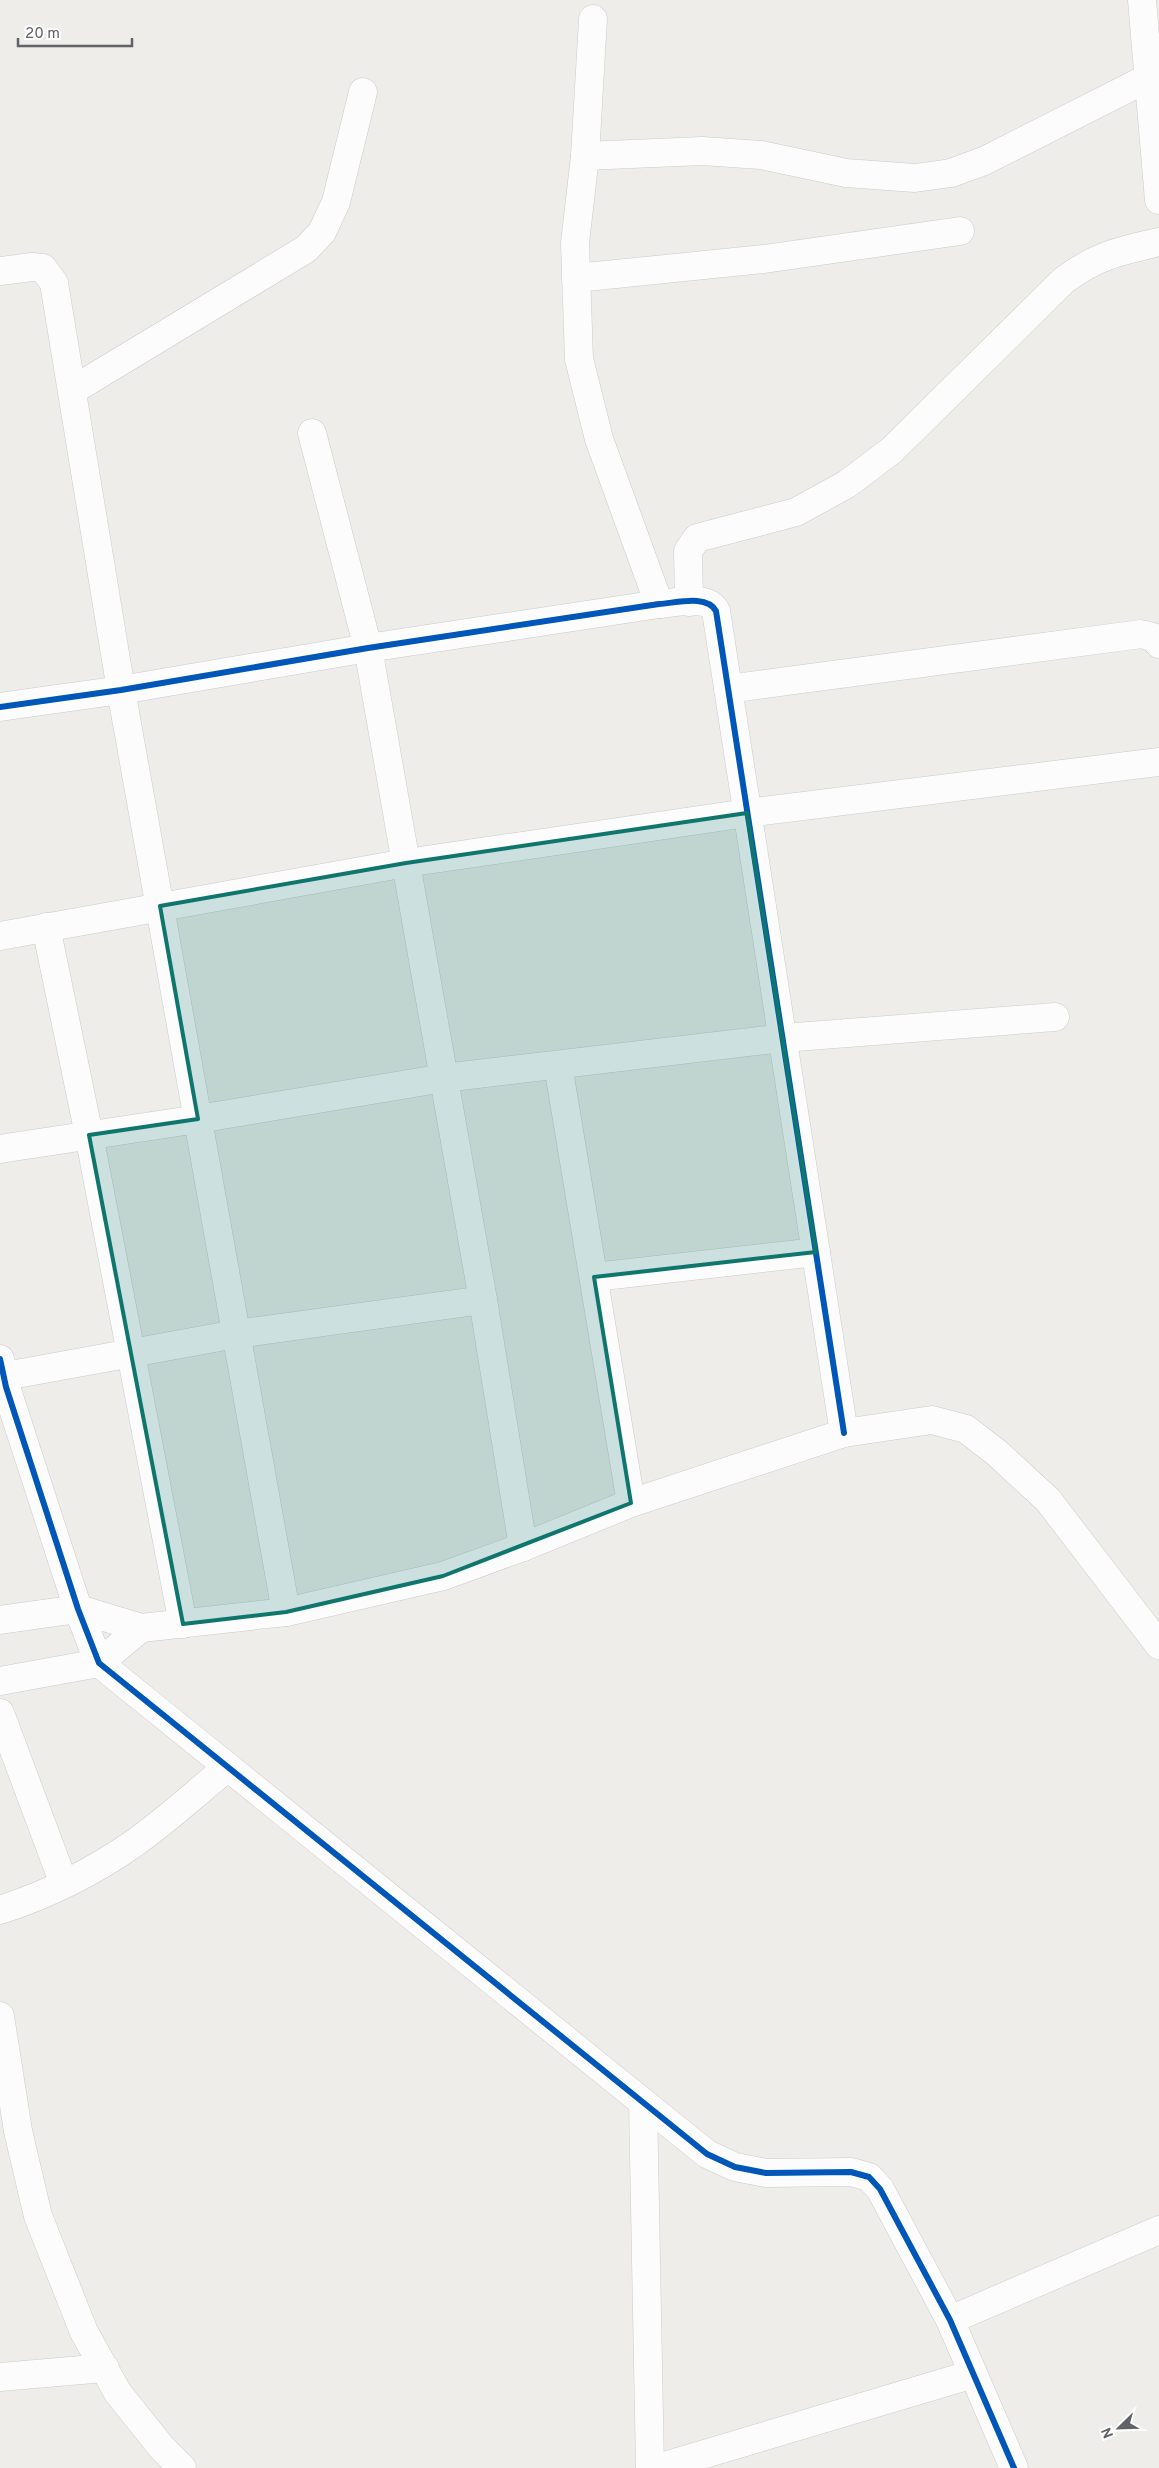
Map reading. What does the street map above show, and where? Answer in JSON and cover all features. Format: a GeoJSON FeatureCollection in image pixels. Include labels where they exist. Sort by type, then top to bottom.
{"type":"FeatureCollection","features":[{"type":"Feature","properties":{"kind":"street"},"geometry":{"type":"LineString","coordinates":[[1142,0],[1159,200]]}},
{"type":"Feature","properties":{"kind":"street"},"geometry":{"type":"LineString","coordinates":[[593,19],[585,156],[575,243],[579,359],[600,439],[659,604]]}},
{"type":"Feature","properties":{"kind":"street"},"geometry":{"type":"LineString","coordinates":[[585,156],[702,151],[761,155],[846,173],[914,178],[951,172],[984,161],[1148,78]]}},
{"type":"Feature","properties":{"kind":"street"},"geometry":{"type":"LineString","coordinates":[[73,390],[306,249],[322,232],[336,202],[363,92]]}},
{"type":"Feature","properties":{"kind":"street"},"geometry":{"type":"LineString","coordinates":[[576,278],[764,260],[960,231]]}},
{"type":"Feature","properties":{"kind":"street"},"geometry":{"type":"LineString","coordinates":[[689,602],[688,551],[697,538],[796,512],[847,484],[892,450],[1064,280],[1086,264],[1108,254],[1159,242]]}},
{"type":"Feature","properties":{"kind":"street"},"geometry":{"type":"LineString","coordinates":[[0,271],[32,267],[43,268],[54,283],[121,690],[286,1612]]}},
{"type":"Feature","properties":{"kind":"street"},"geometry":{"type":"LineString","coordinates":[[312,433],[368,648],[483,1300],[523,1547]]}},
{"type":"Feature","properties":{"kind":"street"},"geometry":{"type":"LineString","coordinates":[[0,707],[121,690],[368,648],[659,604],[704,600],[712,604],[716,611],[844,1433]]}},
{"type":"Feature","properties":{"kind":"street"},"geometry":{"type":"LineString","coordinates":[[728,689],[1141,634],[1153,638],[1159,644]]}},
{"type":"Feature","properties":{"kind":"street"},"geometry":{"type":"LineString","coordinates":[[0,936],[406,863],[747,813],[1159,762]]}},
{"type":"Feature","properties":{"kind":"street"},"geometry":{"type":"LineString","coordinates":[[46,927],[89,1136],[182,1624]]}},
{"type":"Feature","properties":{"kind":"street"},"geometry":{"type":"LineString","coordinates":[[0,1149],[198,1119],[444,1078],[783,1038],[1055,1018]]}},
{"type":"Feature","properties":{"kind":"street"},"geometry":{"type":"LineString","coordinates":[[558,1065],[631,1503]]}},
{"type":"Feature","properties":{"kind":"street"},"geometry":{"type":"LineString","coordinates":[[594,1277],[816,1252]]}},
{"type":"Feature","properties":{"kind":"street"},"geometry":{"type":"LineString","coordinates":[[483,1300],[236,1334],[129,1353],[1,1371],[78,1609],[100,1663],[708,2154],[735,2167],[766,2173],[851,2172],[869,2177],[880,2189],[950,2320],[1014,2468]]}},
{"type":"Feature","properties":{"kind":"street"},"geometry":{"type":"LineString","coordinates":[[0,1620],[78,1609],[142,1628],[286,1612],[443,1576],[523,1547],[631,1503],[844,1433],[932,1420],[966,1429],[997,1453],[1048,1500],[1159,1645]]}},
{"type":"Feature","properties":{"kind":"street"},"geometry":{"type":"LineString","coordinates":[[0,1681],[100,1663],[142,1628]]}},
{"type":"Feature","properties":{"kind":"street"},"geometry":{"type":"LineString","coordinates":[[0,1713],[64,1884]]}},
{"type":"Feature","properties":{"kind":"street"},"geometry":{"type":"LineString","coordinates":[[0,1910],[28,1901],[64,1884],[133,1844],[228,1767]]}},
{"type":"Feature","properties":{"kind":"street"},"geometry":{"type":"LineString","coordinates":[[0,2016],[18,2132],[38,2216],[84,2332],[118,2393],[162,2448],[182,2468]]}},
{"type":"Feature","properties":{"kind":"street"},"geometry":{"type":"LineString","coordinates":[[643,2102],[650,2468]]}},
{"type":"Feature","properties":{"kind":"street"},"geometry":{"type":"LineString","coordinates":[[950,2320],[1159,2230]]}},
{"type":"Feature","properties":{"kind":"street"},"geometry":{"type":"LineString","coordinates":[[0,2378],[104,2368]]}},
{"type":"Feature","properties":{"kind":"street"},"geometry":{"type":"LineString","coordinates":[[658,2468],[973,2374]]}},
{"type":"Feature","properties":{"kind":"highlighted area"},"geometry":{"type":"Polygon","coordinates":[[[747,813],[816,1252],[594,1277],[631,1503],[443,1576],[286,1612],[183,1624],[89,1135],[198,1119],[160,906],[406,863],[747,813]]]}},
{"type":"Feature","properties":{"kind":"cycle path"},"geometry":{"type":"LineString","coordinates":[[0,707],[121,690],[368,648],[659,604],[698,601],[712,606],[716,611],[844,1433]]}},
{"type":"Feature","properties":{"kind":"cycle path"},"geometry":{"type":"LineString","coordinates":[[0,1359],[6,1387],[78,1609],[99,1663],[707,2154],[735,2167],[766,2173],[851,2172],[869,2177],[880,2189],[950,2320],[1014,2468]]}}]}
